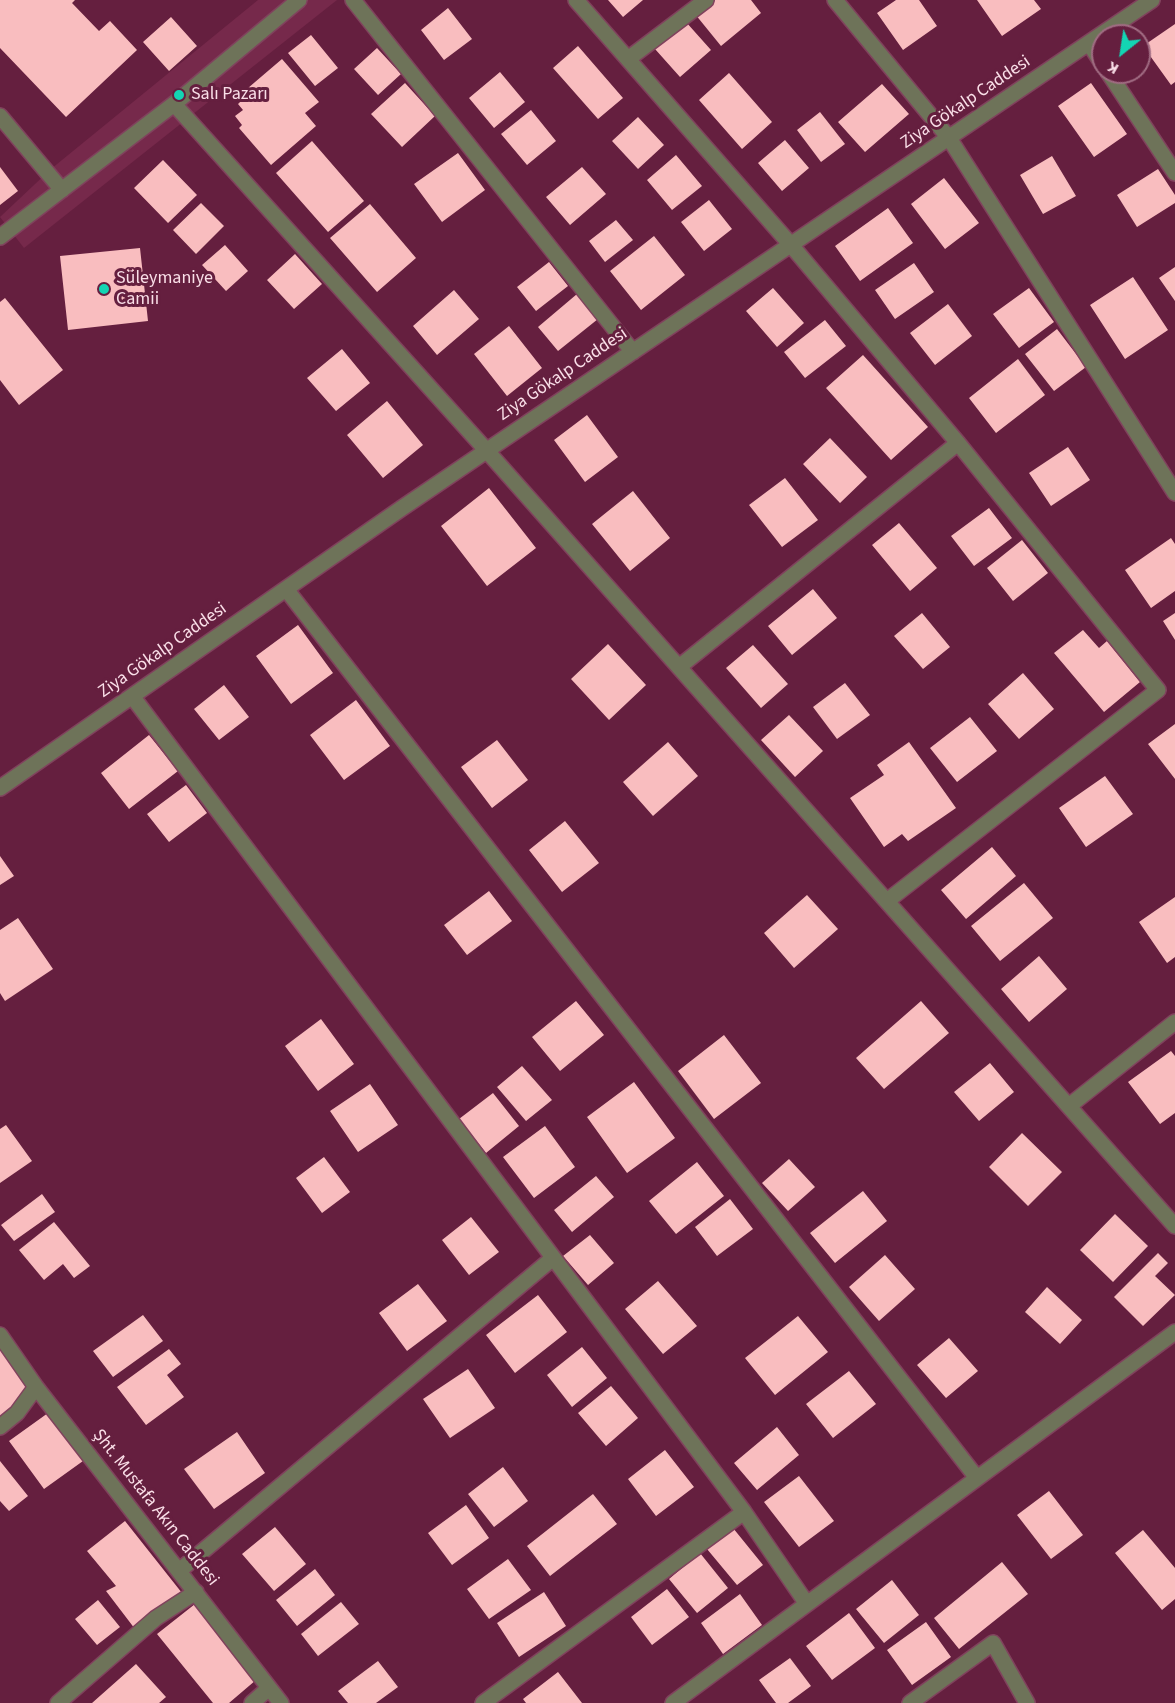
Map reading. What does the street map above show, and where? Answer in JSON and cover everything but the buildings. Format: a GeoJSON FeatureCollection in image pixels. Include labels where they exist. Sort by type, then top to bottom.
{"type":"FeatureCollection","features":[{"type":"Feature","properties":{"kind":"street"},"geometry":{"type":"LineString","coordinates":[[0,237],[174,104],[299,0]]}},
{"type":"Feature","properties":{"kind":"street"},"geometry":{"type":"LineString","coordinates":[[353,0],[633,352]]}},
{"type":"Feature","properties":{"kind":"street"},"geometry":{"type":"LineString","coordinates":[[576,0],[791,245],[958,443],[1158,690],[887,900]]}},
{"type":"Feature","properties":{"kind":"street"},"geometry":{"type":"LineString","coordinates":[[628,59],[706,0]]}},
{"type":"Feature","properties":{"kind":"street"},"geometry":{"type":"LineString","coordinates":[[835,0],[949,138],[1175,493]]}},
{"type":"Feature","properties":{"kind":"street","name":"Ziya Gökalp Caddesi"},"geometry":{"type":"LineString","coordinates":[[0,788],[487,451],[1152,0]]}},
{"type":"Feature","properties":{"kind":"street"},"geometry":{"type":"LineString","coordinates":[[1116,84],[1175,174]]}},
{"type":"Feature","properties":{"kind":"street"},"geometry":{"type":"LineString","coordinates":[[174,104],[487,451],[1175,1226]]}},
{"type":"Feature","properties":{"kind":"street"},"geometry":{"type":"LineString","coordinates":[[0,116],[62,190]]}},
{"type":"Feature","properties":{"kind":"street"},"geometry":{"type":"LineString","coordinates":[[679,667],[958,443]]}},
{"type":"Feature","properties":{"kind":"street"},"geometry":{"type":"LineString","coordinates":[[286,589],[977,1478]]}},
{"type":"Feature","properties":{"kind":"street"},"geometry":{"type":"LineString","coordinates":[[132,696],[744,1512],[807,1604]]}},
{"type":"Feature","properties":{"kind":"street"},"geometry":{"type":"LineString","coordinates":[[1069,1106],[1175,1022]]}},
{"type":"Feature","properties":{"kind":"street"},"geometry":{"type":"LineString","coordinates":[[179,1571],[554,1258]]}},
{"type":"Feature","properties":{"kind":"street"},"geometry":{"type":"LineString","coordinates":[[673,1703],[1175,1332]]}},
{"type":"Feature","properties":{"kind":"street","name":"Şht. Mustafa Akın Caddesi"},"geometry":{"type":"LineString","coordinates":[[0,1335],[36,1387],[281,1703]]}},
{"type":"Feature","properties":{"kind":"street"},"geometry":{"type":"LineString","coordinates":[[0,1427],[16,1413],[36,1387]]}},
{"type":"Feature","properties":{"kind":"street"},"geometry":{"type":"LineString","coordinates":[[483,1703],[744,1512]]}},
{"type":"Feature","properties":{"kind":"street"},"geometry":{"type":"LineString","coordinates":[[58,1703],[156,1618],[196,1592]]}},
{"type":"Feature","properties":{"kind":"street"},"geometry":{"type":"LineString","coordinates":[[910,1703],[993,1643],[1027,1703]]}},
{"type":"Feature","properties":{"kind":"street"},"geometry":{"type":"LineString","coordinates":[[252,1703],[270,1688]]}},
{"type":"Feature","properties":{"kind":"shaded area","name":"Salı Pazarı"},"geometry":{"type":"Polygon","coordinates":[[[258,0],[337,0],[24,248],[0,217],[51,169],[258,0]]]}},
{"type":"Feature","properties":{"kind":"place","name":"Salı Pazarı"},"geometry":{"type":"Point","coordinates":[179,95]}},
{"type":"Feature","properties":{"kind":"place","name":"Süleymaniye Camii"},"geometry":{"type":"Point","coordinates":[104,289]}}]}
